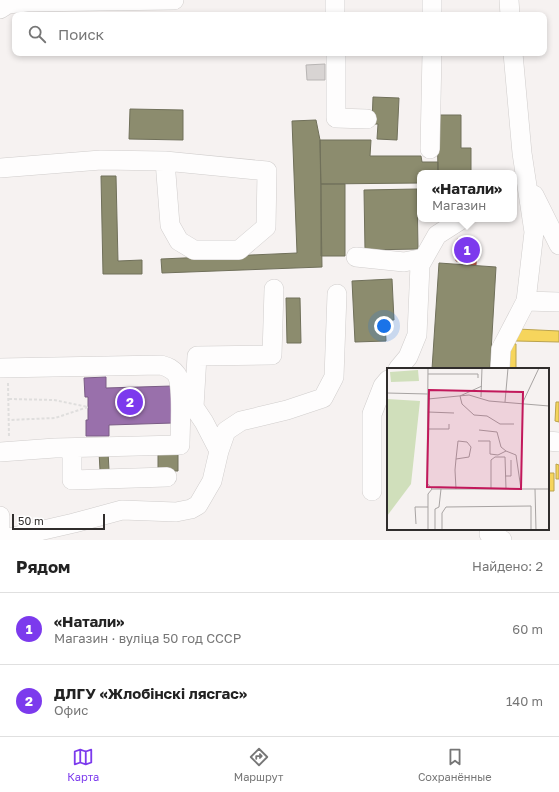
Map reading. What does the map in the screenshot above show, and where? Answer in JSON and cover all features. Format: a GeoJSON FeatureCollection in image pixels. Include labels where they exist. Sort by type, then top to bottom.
{"type":"FeatureCollection","features":[{"type":"Feature","properties":{"kind":"street"},"geometry":{"type":"LineString","coordinates":[[0,9],[8,4],[27,2],[174,0]]}},
{"type":"Feature","properties":{"kind":"street"},"geometry":{"type":"LineString","coordinates":[[335,0],[335,12]]}},
{"type":"Feature","properties":{"kind":"street"},"geometry":{"type":"LineString","coordinates":[[432,0],[432,12]]}},
{"type":"Feature","properties":{"kind":"street"},"geometry":{"type":"LineString","coordinates":[[509,0],[510,12]]}},
{"type":"Feature","properties":{"kind":"street"},"geometry":{"type":"LineString","coordinates":[[336,56],[336,118],[367,119]]}},
{"type":"Feature","properties":{"kind":"street"},"geometry":{"type":"LineString","coordinates":[[430,149],[432,56]]}},
{"type":"Feature","properties":{"kind":"street"},"geometry":{"type":"LineString","coordinates":[[500,368],[501,349],[526,301],[534,232],[520,180],[522,153],[513,56]]}},
{"type":"Feature","properties":{"kind":"street"},"geometry":{"type":"LineString","coordinates":[[0,168],[101,160],[165,162],[267,171],[266,227],[239,250],[194,250],[179,241],[170,226],[165,162]]}},
{"type":"Feature","properties":{"kind":"street"},"geometry":{"type":"LineString","coordinates":[[520,180],[559,245]]}},
{"type":"Feature","properties":{"kind":"street"},"geometry":{"type":"LineString","coordinates":[[399,368],[408,357],[417,335],[420,265],[437,235],[457,222]]}},
{"type":"Feature","properties":{"kind":"street"},"geometry":{"type":"LineString","coordinates":[[356,257],[404,262],[424,258]]}},
{"type":"Feature","properties":{"kind":"street"},"geometry":{"type":"LineString","coordinates":[[219,451],[204,422],[194,407],[197,356],[272,355],[274,289]]}},
{"type":"Feature","properties":{"kind":"street"},"geometry":{"type":"LineString","coordinates":[[0,516],[0,540],[122,510],[176,512],[191,509],[198,505],[212,481],[219,451],[226,431],[241,421],[287,410],[323,398],[334,377],[337,294]]}},
{"type":"Feature","properties":{"kind":"street"},"geometry":{"type":"LineString","coordinates":[[526,301],[559,302]]}},
{"type":"Feature","properties":{"kind":"street"},"geometry":{"type":"LineString","coordinates":[[4,368],[162,365],[169,367],[177,376],[180,386],[180,445],[4,451]]}},
{"type":"Feature","properties":{"kind":"street"},"geometry":{"type":"LineString","coordinates":[[372,491],[372,414],[387,382]]}},
{"type":"Feature","properties":{"kind":"street"},"geometry":{"type":"LineString","coordinates":[[549,441],[559,442]]}},
{"type":"Feature","properties":{"kind":"street"},"geometry":{"type":"LineString","coordinates":[[72,448],[72,480],[167,477]]}},
{"type":"Feature","properties":{"kind":"path"},"geometry":{"type":"LineString","coordinates":[[4,368],[9,420],[4,451]]}},
{"type":"Feature","properties":{"kind":"path"},"geometry":{"type":"LineString","coordinates":[[8,400],[54,400],[88,407],[55,418],[9,420]]}},
{"type":"Feature","properties":{"kind":"building: Жильё"},"geometry":{"type":"Polygon","coordinates":[[[517,329],[559,331],[559,342],[516,341],[517,329]]]}},
{"type":"Feature","properties":{"kind":"building: Жильё"},"geometry":{"type":"Polygon","coordinates":[[[506,343],[516,344],[516,368],[505,368],[506,343]]]}},
{"type":"Feature","properties":{"kind":"building: Жильё"},"geometry":{"type":"Polygon","coordinates":[[[556,402],[559,402],[559,422],[555,421],[556,402]]]}},
{"type":"Feature","properties":{"kind":"building: Жильё"},"geometry":{"type":"Polygon","coordinates":[[[556,464],[559,465],[559,479],[556,479],[556,464]]]}},
{"type":"Feature","properties":{"kind":"building: Жильё"},"geometry":{"type":"Polygon","coordinates":[[[549,473],[554,473],[554,491],[549,491],[549,473]]]}},
{"type":"Feature","properties":{"kind":"building: Торговля"},"geometry":{"type":"Polygon","coordinates":[[[457,239],[477,240],[476,265],[465,265],[465,261],[456,261],[457,239]]]}},
{"type":"Feature","properties":{"kind":"building: Офисы"},"geometry":{"type":"Polygon","coordinates":[[[106,377],[106,388],[172,386],[173,423],[109,425],[109,436],[86,436],[88,397],[85,397],[84,378],[106,377]]]}},
{"type":"Feature","properties":{"kind":"building: Промзона"},"geometry":{"type":"Polygon","coordinates":[[[373,97],[399,98],[397,140],[377,139],[378,124],[372,124],[373,97]]]}},
{"type":"Feature","properties":{"kind":"building: Промзона"},"geometry":{"type":"Polygon","coordinates":[[[130,109],[183,110],[183,140],[129,139],[130,109]]]}},
{"type":"Feature","properties":{"kind":"building: Промзона"},"geometry":{"type":"Polygon","coordinates":[[[437,115],[461,115],[461,148],[471,148],[471,170],[438,170],[437,115]]]}},
{"type":"Feature","properties":{"kind":"building: Промзона"},"geometry":{"type":"Polygon","coordinates":[[[316,120],[320,140],[322,267],[162,273],[161,259],[297,253],[292,121],[316,120]]]}},
{"type":"Feature","properties":{"kind":"building: Промзона"},"geometry":{"type":"Polygon","coordinates":[[[320,140],[371,140],[370,156],[421,156],[422,162],[438,162],[438,170],[417,170],[417,183],[321,184],[320,140]]]}},
{"type":"Feature","properties":{"kind":"building: Промзона"},"geometry":{"type":"Polygon","coordinates":[[[101,176],[116,176],[118,261],[142,260],[142,274],[103,274],[101,176]]]}},
{"type":"Feature","properties":{"kind":"building: Промзона"},"geometry":{"type":"Polygon","coordinates":[[[321,184],[345,184],[345,256],[321,256],[321,184]]]}},
{"type":"Feature","properties":{"kind":"building: Промзона"},"geometry":{"type":"Polygon","coordinates":[[[417,189],[418,249],[365,250],[364,190],[417,189]]]}},
{"type":"Feature","properties":{"kind":"building: Промзона"},"geometry":{"type":"Polygon","coordinates":[[[439,263],[496,267],[490,368],[432,368],[439,263]]]}},
{"type":"Feature","properties":{"kind":"building: Промзона"},"geometry":{"type":"Polygon","coordinates":[[[392,279],[394,320],[385,320],[386,341],[355,342],[352,281],[392,279]]]}},
{"type":"Feature","properties":{"kind":"building: Промзона"},"geometry":{"type":"Polygon","coordinates":[[[286,298],[300,298],[301,343],[287,343],[286,298]]]}},
{"type":"Feature","properties":{"kind":"building: Промзона"},"geometry":{"type":"Polygon","coordinates":[[[178,451],[178,471],[158,471],[158,452],[178,451]]]}},
{"type":"Feature","properties":{"kind":"building: Промзона"},"geometry":{"type":"Polygon","coordinates":[[[99,452],[108,452],[109,470],[100,470],[99,452]]]}},
{"type":"Feature","properties":{"kind":"building: Прочее"},"geometry":{"type":"Polygon","coordinates":[[[325,64],[325,80],[307,80],[306,65],[325,64]]]}},
{"type":"Feature","properties":{"kind":"place","name":"«Натали»"},"geometry":{"type":"Point","coordinates":[467,250]}},
{"type":"Feature","properties":{"kind":"place","name":"ДЛГУ «Жлобінскі лясгас»"},"geometry":{"type":"Point","coordinates":[130,402]}}]}
